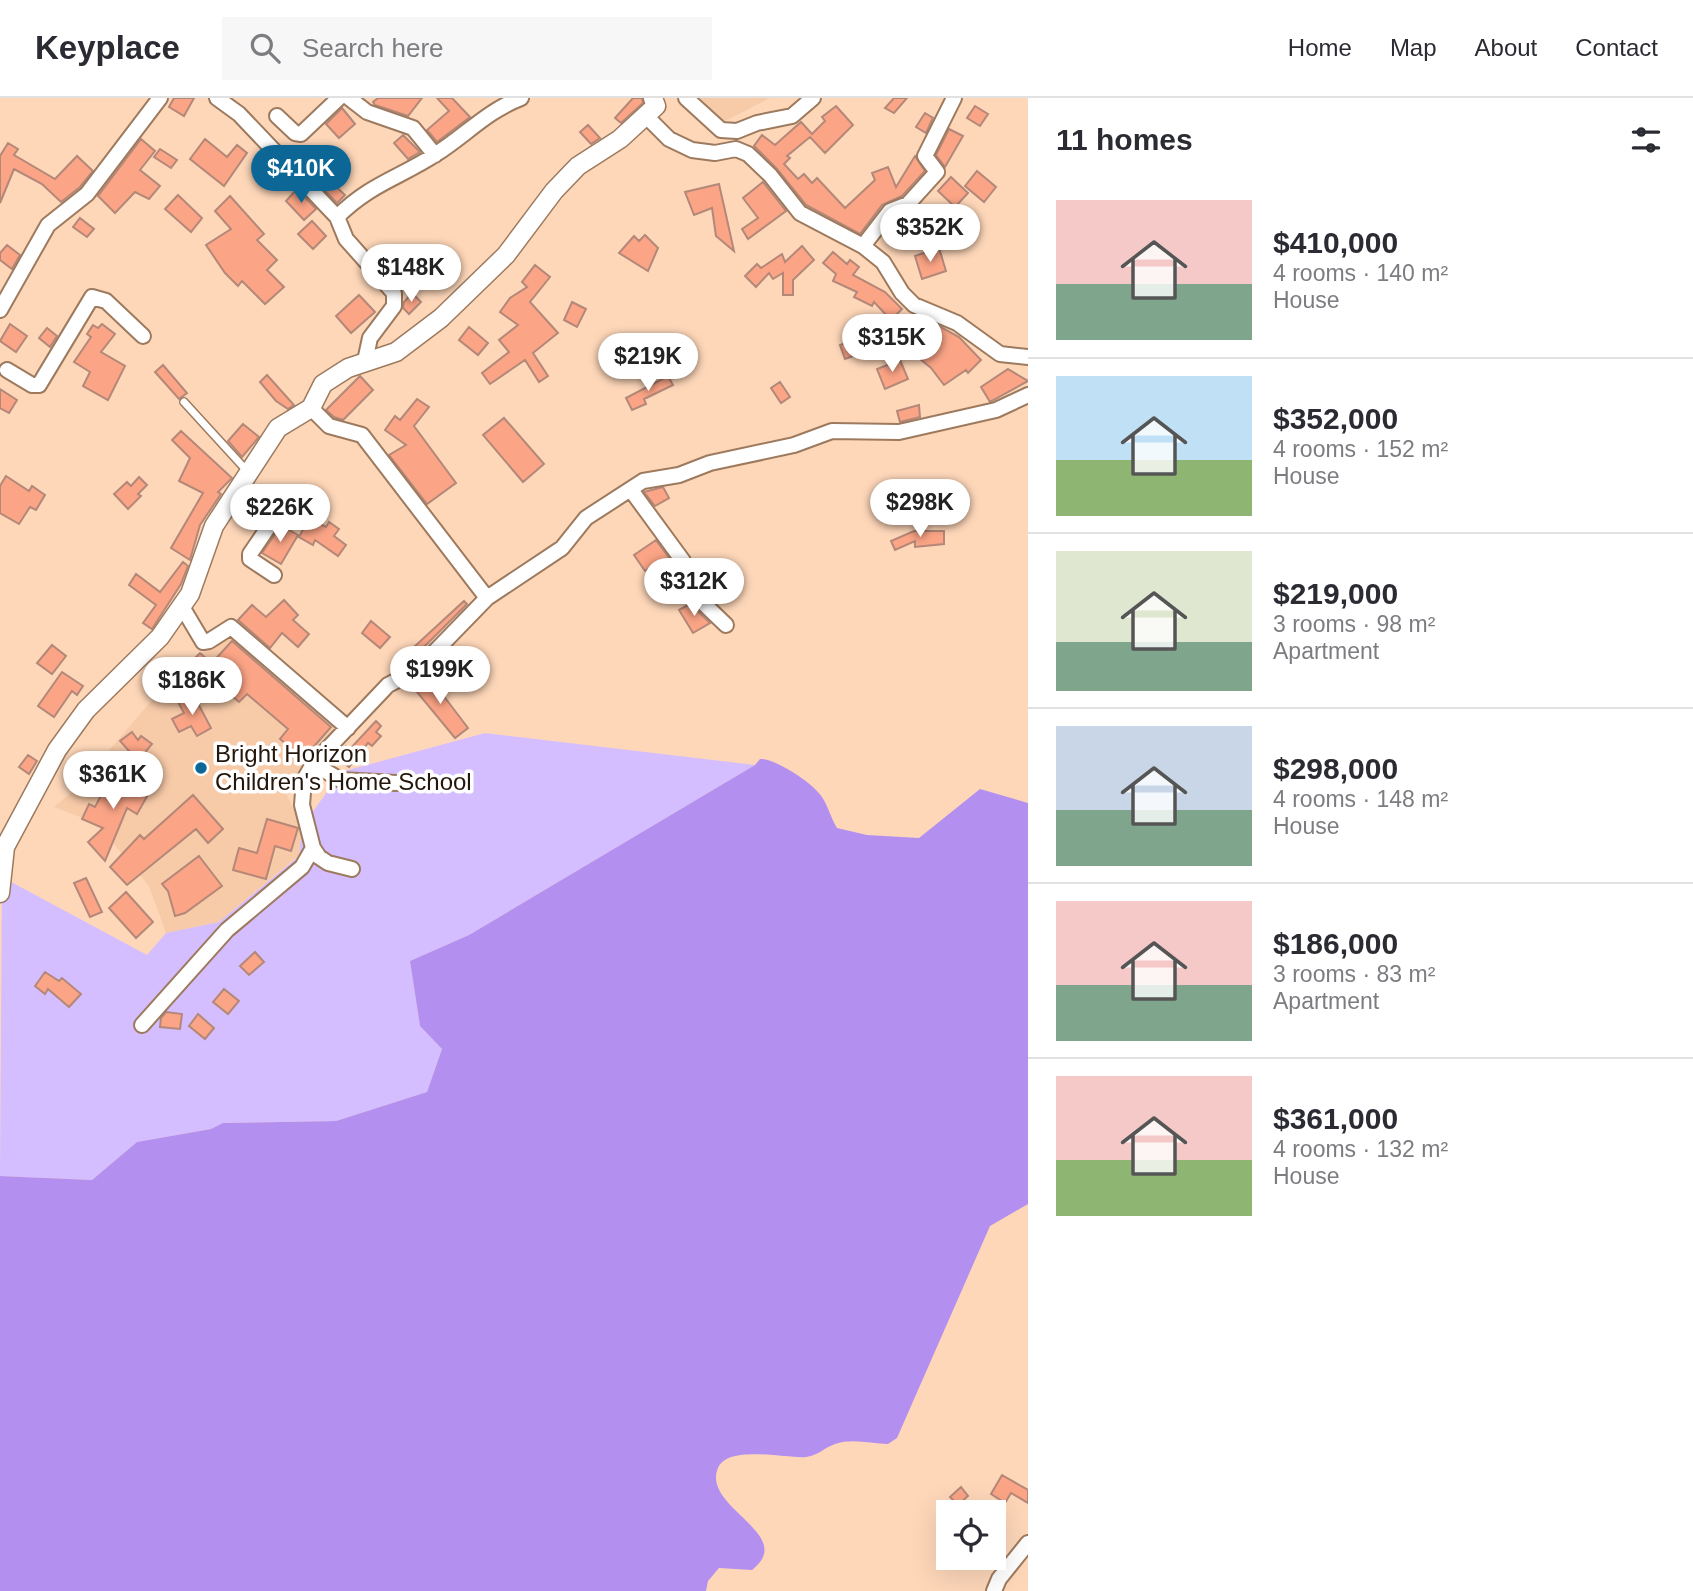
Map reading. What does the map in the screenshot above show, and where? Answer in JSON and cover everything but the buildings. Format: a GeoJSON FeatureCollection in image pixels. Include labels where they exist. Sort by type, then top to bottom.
{"type":"FeatureCollection","features":[{"type":"Feature","properties":{"kind":"street"},"geometry":{"type":"LineString","coordinates":[[0,310],[48,225],[87,194],[160,98]]}},
{"type":"Feature","properties":{"kind":"street"},"geometry":{"type":"LineString","coordinates":[[216,98],[239,114],[337,218],[345,239],[394,293],[394,306],[370,338],[368,359]]}},
{"type":"Feature","properties":{"kind":"street"},"geometry":{"type":"LineString","coordinates":[[277,116],[295,133],[301,134],[340,98]]}},
{"type":"Feature","properties":{"kind":"street"},"geometry":{"type":"LineString","coordinates":[[349,98],[367,112],[413,128],[435,155]]}},
{"type":"Feature","properties":{"kind":"street"},"geometry":{"type":"LineString","coordinates":[[337,218],[358,197],[435,155],[489,113],[521,98]]}},
{"type":"Feature","properties":{"kind":"street"},"geometry":{"type":"LineString","coordinates":[[686,98],[721,130],[737,131],[757,123],[792,116],[813,98]]}},
{"type":"Feature","properties":{"kind":"street"},"geometry":{"type":"LineString","coordinates":[[863,246],[890,211],[908,204],[937,172],[925,156],[954,98]]}},
{"type":"Feature","properties":{"kind":"street"},"geometry":{"type":"LineString","coordinates":[[0,893],[2,846],[57,750],[86,710],[160,637],[199,575],[214,526],[278,428],[311,408],[323,384],[368,359],[396,352],[441,318],[506,255],[554,191],[578,166],[620,139],[656,105],[669,139],[692,150],[715,153],[736,149],[748,154],[770,175],[800,214],[863,246],[883,262],[902,293],[914,305],[957,323],[1000,354],[1028,357]]}},
{"type":"Feature","properties":{"kind":"street"},"geometry":{"type":"LineString","coordinates":[[2,368],[32,385],[39,385],[92,297],[106,301],[143,336]]}},
{"type":"Feature","properties":{"kind":"street"},"geometry":{"type":"LineString","coordinates":[[352,869],[328,863],[313,848],[301,793],[313,764],[393,681],[416,670],[488,598],[562,548],[586,518],[643,481],[679,475],[710,463],[794,445],[832,431],[899,432],[996,410],[1028,395]]}},
{"type":"Feature","properties":{"kind":"street"},"geometry":{"type":"LineString","coordinates":[[311,408],[329,426],[362,435],[488,598]]}},
{"type":"Feature","properties":{"kind":"street"},"geometry":{"type":"LineString","coordinates":[[631,490],[682,561],[676,577],[726,625]]}},
{"type":"Feature","properties":{"kind":"street"},"geometry":{"type":"LineString","coordinates":[[230,500],[265,521],[267,529],[250,554],[250,559],[274,575]]}},
{"type":"Feature","properties":{"kind":"street"},"geometry":{"type":"LineString","coordinates":[[181,605],[203,642],[231,627],[348,728]]}},
{"type":"Feature","properties":{"kind":"street"},"geometry":{"type":"LineString","coordinates":[[313,764],[341,780],[396,783]]}},
{"type":"Feature","properties":{"kind":"street"},"geometry":{"type":"LineString","coordinates":[[142,1025],[227,930],[302,867],[313,848]]}},
{"type":"Feature","properties":{"kind":"street"},"geometry":{"type":"LineString","coordinates":[[994,1591],[999,1579],[1028,1543]]}},
{"type":"Feature","properties":{"kind":"lane"},"geometry":{"type":"LineString","coordinates":[[184,402],[248,472]]}},
{"type":"Feature","properties":{"kind":"shaded area"},"geometry":{"type":"Polygon","coordinates":[[[699,98],[770,98],[721,123],[699,98]]]}},
{"type":"Feature","properties":{"kind":"shaded area","name":"Bright Horizon Children's Home School"},"geometry":{"type":"Polygon","coordinates":[[[230,629],[344,727],[286,793],[302,827],[299,855],[219,922],[166,933],[149,886],[96,823],[54,807],[77,788],[170,679],[230,629]]]}},
{"type":"Feature","properties":{"kind":"shaded area"},"geometry":{"type":"Polygon","coordinates":[[[485,733],[755,765],[469,935],[410,961],[420,1026],[442,1049],[427,1092],[336,1121],[224,1123],[211,1129],[137,1142],[92,1180],[0,1176],[2,877],[147,955],[166,933],[219,922],[299,856],[302,827],[341,772],[485,733]]]}},
{"type":"Feature","properties":{"kind":"shaded area"},"geometry":{"type":"Polygon","coordinates":[[[760,759],[793,772],[817,791],[837,828],[867,835],[919,838],[980,789],[1028,803],[1028,1204],[990,1226],[897,1438],[888,1444],[842,1442],[806,1457],[745,1454],[724,1461],[718,1468],[716,1482],[723,1496],[757,1532],[764,1544],[763,1557],[752,1570],[719,1568],[708,1581],[706,1591],[0,1591],[0,1176],[92,1180],[137,1142],[211,1129],[223,1123],[336,1121],[427,1092],[442,1049],[420,1026],[410,961],[469,935],[755,765],[760,759]]]}},
{"type":"Feature","properties":{"kind":"place","name":"Bright Horizon Children's Home School"},"geometry":{"type":"Point","coordinates":[201,768]}}]}
